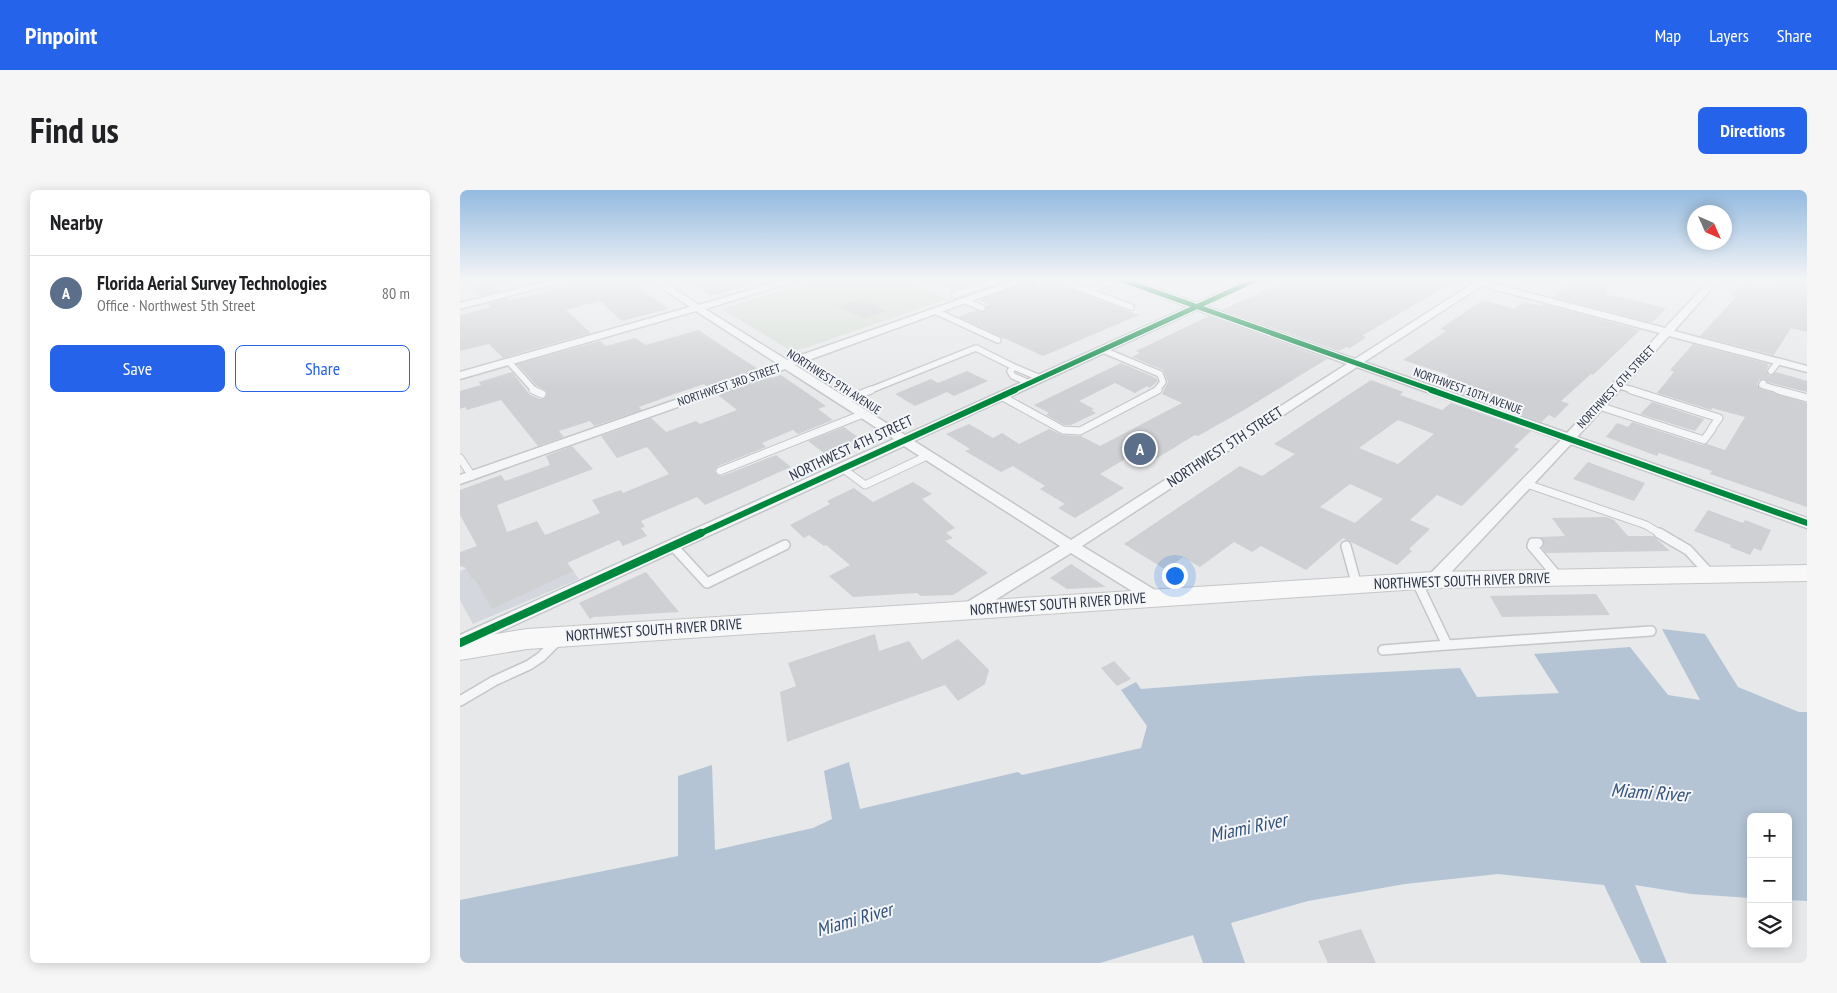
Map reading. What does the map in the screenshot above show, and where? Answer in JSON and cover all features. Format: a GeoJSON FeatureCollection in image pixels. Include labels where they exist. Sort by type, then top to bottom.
{"type":"FeatureCollection","features":[{"type":"Feature","properties":{"kind":"main road","name":"NORTHWEST SOUTH RIVER DRIVE"},"geometry":{"type":"LineString","coordinates":[[460,650],[527,639],[1154,597],[1426,581],[1807,573]]}},
{"type":"Feature","properties":{"kind":"street"},"geometry":{"type":"LineString","coordinates":[[460,376],[671,316]]}},
{"type":"Feature","properties":{"kind":"street","name":"NORTHWEST 9TH AVENUE"},"geometry":{"type":"LineString","coordinates":[[711,316],[1070,546],[1154,597]]}},
{"type":"Feature","properties":{"kind":"street","name":"NORTHWEST 3RD STREET"},"geometry":{"type":"LineString","coordinates":[[460,480],[925,316]]}},
{"type":"Feature","properties":{"kind":"street","name":"NORTHWEST 4TH STREET"},"geometry":{"type":"LineString","coordinates":[[460,643],[1177,316]]}},
{"type":"Feature","properties":{"kind":"street","name":"NORTHWEST 10TH AVENUE"},"geometry":{"type":"LineString","coordinates":[[1223,316],[1807,523]]}},
{"type":"Feature","properties":{"kind":"street","name":"NORTHWEST 5TH STREET"},"geometry":{"type":"LineString","coordinates":[[965,611],[1070,546],[1425,316]]}},
{"type":"Feature","properties":{"kind":"street"},"geometry":{"type":"LineString","coordinates":[[1609,316],[1807,370]]}},
{"type":"Feature","properties":{"kind":"street","name":"NORTHWEST 6TH STREET"},"geometry":{"type":"LineString","coordinates":[[1426,581],[1527,484],[1683,316]]}},
{"type":"Feature","properties":{"kind":"lane"},"geometry":{"type":"LineString","coordinates":[[946,316],[998,340]]}},
{"type":"Feature","properties":{"kind":"lane"},"geometry":{"type":"LineString","coordinates":[[843,401],[976,348],[1014,367],[1034,380]]}},
{"type":"Feature","properties":{"kind":"lane"},"geometry":{"type":"LineString","coordinates":[[1001,396],[1063,430],[1073,432],[1080,431],[1158,390],[1163,382],[1160,374],[1102,350]]}},
{"type":"Feature","properties":{"kind":"lane"},"geometry":{"type":"LineString","coordinates":[[509,362],[533,390],[542,394]]}},
{"type":"Feature","properties":{"kind":"lane"},"geometry":{"type":"LineString","coordinates":[[1771,371],[1778,362]]}},
{"type":"Feature","properties":{"kind":"lane"},"geometry":{"type":"LineString","coordinates":[[1014,367],[1010,374],[1034,380]]}},
{"type":"Feature","properties":{"kind":"lane"},"geometry":{"type":"LineString","coordinates":[[1763,383],[1762,385],[1807,398]]}},
{"type":"Feature","properties":{"kind":"lane"},"geometry":{"type":"LineString","coordinates":[[1599,406],[1704,440],[1719,418],[1617,385]]}},
{"type":"Feature","properties":{"kind":"lane"},"geometry":{"type":"LineString","coordinates":[[720,470],[863,414]]}},
{"type":"Feature","properties":{"kind":"lane"},"geometry":{"type":"LineString","coordinates":[[842,468],[865,485],[928,455]]}},
{"type":"Feature","properties":{"kind":"lane"},"geometry":{"type":"LineString","coordinates":[[460,458],[472,476]]}},
{"type":"Feature","properties":{"kind":"lane"},"geometry":{"type":"LineString","coordinates":[[1527,484],[1646,525],[1688,550],[1710,574]]}},
{"type":"Feature","properties":{"kind":"lane"},"geometry":{"type":"LineString","coordinates":[[1660,540],[1670,540]]}},
{"type":"Feature","properties":{"kind":"lane"},"geometry":{"type":"LineString","coordinates":[[1538,542],[1533,543],[1532,546],[1558,578]]}},
{"type":"Feature","properties":{"kind":"lane"},"geometry":{"type":"LineString","coordinates":[[672,546],[707,583],[785,545]]}},
{"type":"Feature","properties":{"kind":"lane"},"geometry":{"type":"LineString","coordinates":[[1346,546],[1357,586]]}},
{"type":"Feature","properties":{"kind":"lane"},"geometry":{"type":"LineString","coordinates":[[1426,581],[1447,645]]}},
{"type":"Feature","properties":{"kind":"lane"},"geometry":{"type":"LineString","coordinates":[[1383,650],[1651,631]]}},
{"type":"Feature","properties":{"kind":"lane"},"geometry":{"type":"LineString","coordinates":[[460,701],[476,690],[541,657],[562,637]]}},
{"type":"Feature","properties":{"kind":"shaded area"},"geometry":{"type":"Polygon","coordinates":[[[734,316],[897,316],[793,352],[734,316]]]}},
{"type":"Feature","properties":{"kind":"shaded area"},"geometry":{"type":"Polygon","coordinates":[[[548,535],[579,579],[473,624],[460,600],[460,571],[548,535]]]}},
{"type":"Feature","properties":{"kind":"water","name":"Miami River"},"geometry":{"type":"Polygon","coordinates":[[[1662,629],[1705,634],[1738,687],[1799,712],[1807,712],[1807,901],[1792,900],[1792,813],[1747,813],[1747,898],[1691,894],[1635,885],[1667,963],[1641,963],[1604,885],[1498,874],[1405,884],[1308,901],[1231,923],[1245,963],[1203,963],[1193,935],[1100,963],[460,963],[460,900],[678,856],[678,776],[712,765],[715,850],[813,828],[832,819],[824,771],[849,762],[860,809],[1018,772],[1022,775],[1141,748],[1147,726],[1121,690],[1136,682],[1141,689],[1308,676],[1460,668],[1477,697],[1559,693],[1534,654],[1630,647],[1668,695],[1700,700],[1662,629]]]}},
{"type":"Feature","properties":{"kind":"building"},"geometry":{"type":"Polygon","coordinates":[[[460,316],[573,316],[591,333],[503,358],[489,344],[460,351],[460,316]]]}},
{"type":"Feature","properties":{"kind":"building"},"geometry":{"type":"Polygon","coordinates":[[[617,316],[641,316],[622,321],[617,316]]]}},
{"type":"Feature","properties":{"kind":"building"},"geometry":{"type":"Polygon","coordinates":[[[858,316],[872,316],[864,319],[858,316]]]}},
{"type":"Feature","properties":{"kind":"building"},"geometry":{"type":"Polygon","coordinates":[[[960,316],[1136,316],[1043,356],[958,317],[960,316]]]}},
{"type":"Feature","properties":{"kind":"building"},"geometry":{"type":"Polygon","coordinates":[[[1209,316],[1327,359],[1244,410],[1198,436],[1195,435],[1149,463],[1132,455],[1100,474],[1124,488],[1075,518],[1058,508],[1065,504],[1040,489],[1045,486],[1013,466],[1001,472],[965,451],[970,449],[946,434],[969,424],[993,438],[1002,433],[1019,444],[1049,429],[1062,435],[1081,436],[1100,446],[1182,403],[1162,394],[1168,382],[1163,370],[1132,357],[1140,353],[1136,351],[1209,316]]]}},
{"type":"Feature","properties":{"kind":"building"},"geometry":{"type":"Polygon","coordinates":[[[1239,316],[1395,316],[1362,336],[1367,337],[1350,348],[1347,347],[1339,351],[1239,316]]]}},
{"type":"Feature","properties":{"kind":"building"},"geometry":{"type":"Polygon","coordinates":[[[1459,316],[1588,316],[1640,330],[1593,375],[1591,374],[1561,401],[1569,404],[1555,418],[1549,415],[1541,422],[1462,394],[1471,386],[1446,377],[1449,375],[1403,360],[1446,331],[1440,329],[1459,316]]]}},
{"type":"Feature","properties":{"kind":"building"},"geometry":{"type":"Polygon","coordinates":[[[1625,316],[1659,316],[1653,322],[1625,316]]]}},
{"type":"Feature","properties":{"kind":"building"},"geometry":{"type":"Polygon","coordinates":[[[1718,316],[1807,316],[1807,332],[1791,328],[1774,355],[1700,336],[1718,316]]]}},
{"type":"Feature","properties":{"kind":"building"},"geometry":{"type":"Polygon","coordinates":[[[698,330],[758,369],[707,387],[704,384],[669,396],[639,407],[642,410],[594,426],[590,421],[559,431],[564,437],[538,446],[501,400],[467,410],[465,407],[460,409],[460,391],[481,385],[479,382],[512,372],[530,395],[540,399],[545,398],[546,391],[537,386],[517,364],[600,341],[606,346],[635,338],[646,345],[698,330]]]}},
{"type":"Feature","properties":{"kind":"building"},"geometry":{"type":"Polygon","coordinates":[[[1693,344],[1769,364],[1766,371],[1770,376],[1776,372],[1807,381],[1807,392],[1767,382],[1763,378],[1759,380],[1757,385],[1761,389],[1807,403],[1807,507],[1710,474],[1712,471],[1659,453],[1657,456],[1606,437],[1617,423],[1628,427],[1632,422],[1702,445],[1707,444],[1725,450],[1745,417],[1712,408],[1711,410],[1657,393],[1674,372],[1670,370],[1693,344]]]}},
{"type":"Feature","properties":{"kind":"building"},"geometry":{"type":"Polygon","coordinates":[[[1121,363],[1156,378],[1158,381],[1150,388],[1147,386],[1135,393],[1115,383],[1079,401],[1094,409],[1091,410],[1096,413],[1071,425],[1064,425],[1046,415],[1049,413],[1034,405],[1121,363]]]}},
{"type":"Feature","properties":{"kind":"building"},"geometry":{"type":"Polygon","coordinates":[[[967,371],[988,381],[954,396],[947,392],[915,406],[895,394],[931,379],[938,383],[967,371]]]}},
{"type":"Feature","properties":{"kind":"building"},"geometry":{"type":"Polygon","coordinates":[[[781,375],[826,406],[818,409],[833,420],[798,434],[793,430],[762,443],[766,447],[718,466],[715,471],[717,475],[722,476],[776,455],[791,467],[705,505],[697,497],[641,521],[645,527],[641,528],[647,536],[623,546],[619,540],[567,563],[573,571],[492,609],[474,578],[472,579],[466,568],[460,566],[460,552],[477,546],[460,515],[460,490],[501,475],[505,481],[550,465],[546,456],[572,446],[593,469],[497,505],[507,532],[537,521],[545,535],[600,513],[592,500],[621,490],[623,493],[669,474],[647,447],[617,458],[601,436],[651,418],[666,432],[696,421],[700,424],[737,410],[718,395],[770,376],[772,378],[781,375]]]}},
{"type":"Feature","properties":{"kind":"building"},"geometry":{"type":"Polygon","coordinates":[[[1371,380],[1403,392],[1400,395],[1442,410],[1451,403],[1531,431],[1514,447],[1519,449],[1462,506],[1437,495],[1410,520],[1430,529],[1409,549],[1412,551],[1397,565],[1343,538],[1306,570],[1261,546],[1252,552],[1234,542],[1200,567],[1183,557],[1166,570],[1124,544],[1240,466],[1262,476],[1295,454],[1274,444],[1371,380]],[[1398,420],[1359,448],[1398,464],[1434,434],[1398,420]],[[1350,484],[1320,507],[1355,523],[1383,499],[1350,484]]]}},
{"type":"Feature","properties":{"kind":"building"},"geometry":{"type":"Polygon","coordinates":[[[1652,402],[1704,419],[1695,431],[1640,414],[1652,402]]]}},
{"type":"Feature","properties":{"kind":"building"},"geometry":{"type":"Polygon","coordinates":[[[844,427],[859,438],[824,453],[808,441],[844,427]]]}},
{"type":"Feature","properties":{"kind":"building"},"geometry":{"type":"Polygon","coordinates":[[[1588,462],[1645,483],[1634,501],[1573,479],[1588,462]]]}},
{"type":"Feature","properties":{"kind":"building"},"geometry":{"type":"Polygon","coordinates":[[[913,482],[932,494],[922,499],[955,528],[946,533],[953,538],[945,541],[988,573],[953,595],[921,596],[917,593],[853,597],[829,576],[850,565],[826,545],[824,546],[809,535],[804,538],[790,525],[830,504],[827,501],[854,488],[873,502],[913,482]]]}},
{"type":"Feature","properties":{"kind":"building"},"geometry":{"type":"Polygon","coordinates":[[[1708,510],[1743,523],[1745,520],[1771,530],[1761,551],[1754,548],[1750,555],[1730,547],[1731,545],[1694,531],[1708,510]]]}},
{"type":"Feature","properties":{"kind":"building"},"geometry":{"type":"Polygon","coordinates":[[[1606,517],[1614,520],[1628,536],[1653,536],[1670,551],[1546,553],[1542,548],[1544,543],[1540,537],[1565,536],[1552,518],[1606,517]]]}},
{"type":"Feature","properties":{"kind":"building"},"geometry":{"type":"Polygon","coordinates":[[[1071,564],[1106,587],[1067,589],[1050,578],[1071,564]]]}},
{"type":"Feature","properties":{"kind":"building"},"geometry":{"type":"Polygon","coordinates":[[[646,572],[679,612],[594,617],[590,619],[579,603],[646,572]]]}},
{"type":"Feature","properties":{"kind":"building"},"geometry":{"type":"Polygon","coordinates":[[[1596,594],[1610,615],[1502,617],[1490,596],[1596,594]]]}},
{"type":"Feature","properties":{"kind":"building"},"geometry":{"type":"Polygon","coordinates":[[[875,634],[879,651],[909,641],[922,660],[958,639],[989,670],[985,684],[958,701],[945,685],[787,742],[780,692],[796,686],[788,663],[875,634]]]}},
{"type":"Feature","properties":{"kind":"building"},"geometry":{"type":"Polygon","coordinates":[[[1114,661],[1131,679],[1117,686],[1101,668],[1114,661]]]}},
{"type":"Feature","properties":{"kind":"building"},"geometry":{"type":"Polygon","coordinates":[[[1361,929],[1376,963],[1328,963],[1318,941],[1361,929]]]}},
{"type":"Feature","properties":{"kind":"cycle path"},"geometry":{"type":"LineString","coordinates":[[460,643],[1176,316]]}},
{"type":"Feature","properties":{"kind":"cycle path"},"geometry":{"type":"LineString","coordinates":[[1224,316],[1807,523]]}},
{"type":"Feature","properties":{"kind":"place","name":"Florida Aerial Survey Technologies"},"geometry":{"type":"Point","coordinates":[1140,449]}}]}
